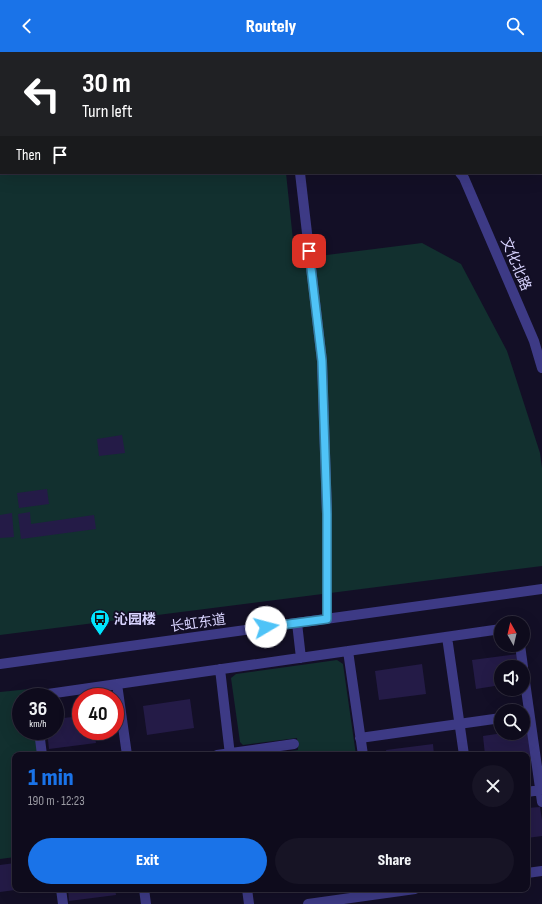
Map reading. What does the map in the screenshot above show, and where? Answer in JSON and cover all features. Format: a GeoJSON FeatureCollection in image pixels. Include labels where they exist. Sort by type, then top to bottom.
{"type":"FeatureCollection","features":[{"type":"Feature","properties":{"kind":"street"},"geometry":{"type":"LineString","coordinates":[[300,174],[322,361],[327,514],[327,619]]}},
{"type":"Feature","properties":{"kind":"street","name":"文化北路"},"geometry":{"type":"LineString","coordinates":[[461,174],[467,185],[534,341],[542,368]]}},
{"type":"Feature","properties":{"kind":"street","name":"长虹东道"},"geometry":{"type":"LineString","coordinates":[[0,664],[542,589]]}},
{"type":"Feature","properties":{"kind":"street"},"geometry":{"type":"LineString","coordinates":[[297,623],[301,658]]}},
{"type":"Feature","properties":{"kind":"street"},"geometry":{"type":"LineString","coordinates":[[64,692],[494,630]]}},
{"type":"Feature","properties":{"kind":"street"},"geometry":{"type":"LineString","coordinates":[[447,637],[464,752]]}},
{"type":"Feature","properties":{"kind":"street"},"geometry":{"type":"LineString","coordinates":[[348,651],[362,752]]}},
{"type":"Feature","properties":{"kind":"street"},"geometry":{"type":"LineString","coordinates":[[220,669],[230,752]]}},
{"type":"Feature","properties":{"kind":"street"},"geometry":{"type":"LineString","coordinates":[[117,684],[127,752]]}},
{"type":"Feature","properties":{"kind":"street"},"geometry":{"type":"LineString","coordinates":[[360,738],[494,719]]}},
{"type":"Feature","properties":{"kind":"street"},"geometry":{"type":"LineString","coordinates":[[530,736],[542,802]]}},
{"type":"Feature","properties":{"kind":"street"},"geometry":{"type":"LineString","coordinates":[[40,740],[42,752]]}},
{"type":"Feature","properties":{"kind":"street"},"geometry":{"type":"LineString","coordinates":[[243,752],[294,744]]}},
{"type":"Feature","properties":{"kind":"street"},"geometry":{"type":"LineString","coordinates":[[530,792],[540,790]]}},
{"type":"Feature","properties":{"kind":"street"},"geometry":{"type":"LineString","coordinates":[[530,873],[542,871]]}},
{"type":"Feature","properties":{"kind":"street"},"geometry":{"type":"LineString","coordinates":[[62,892],[64,904]]}},
{"type":"Feature","properties":{"kind":"street"},"geometry":{"type":"LineString","coordinates":[[144,892],[146,904]]}},
{"type":"Feature","properties":{"kind":"street"},"geometry":{"type":"LineString","coordinates":[[247,892],[249,904]]}},
{"type":"Feature","properties":{"kind":"street"},"geometry":{"type":"LineString","coordinates":[[308,904],[376,892]]}},
{"type":"Feature","properties":{"kind":"street"},"geometry":{"type":"LineString","coordinates":[[382,892],[384,904]]}},
{"type":"Feature","properties":{"kind":"green space"},"geometry":{"type":"Polygon","coordinates":[[[0,174],[286,174],[295,259],[422,243],[461,264],[507,351],[540,453],[542,468],[542,566],[0,635],[0,174]]]}},
{"type":"Feature","properties":{"kind":"green space"},"geometry":{"type":"Polygon","coordinates":[[[337,660],[343,664],[356,752],[282,752],[298,750],[297,738],[243,745],[240,742],[231,678],[236,674],[337,660]]]}},
{"type":"Feature","properties":{"kind":"green space"},"geometry":{"type":"Polygon","coordinates":[[[12,691],[12,740],[36,740],[38,752],[12,752],[12,857],[0,859],[0,692],[12,691]]]}},
{"type":"Feature","properties":{"kind":"building"},"geometry":{"type":"Polygon","coordinates":[[[122,435],[125,453],[99,456],[97,439],[122,435]]]}},
{"type":"Feature","properties":{"kind":"building"},"geometry":{"type":"Polygon","coordinates":[[[47,489],[49,504],[19,508],[17,493],[47,489]]]}},
{"type":"Feature","properties":{"kind":"building"},"geometry":{"type":"Polygon","coordinates":[[[30,512],[31,524],[94,515],[96,529],[21,539],[18,514],[30,512]]]}},
{"type":"Feature","properties":{"kind":"building"},"geometry":{"type":"Polygon","coordinates":[[[12,513],[14,537],[0,538],[0,515],[12,513]]]}},
{"type":"Feature","properties":{"kind":"building"},"geometry":{"type":"Polygon","coordinates":[[[518,654],[519,660],[494,660],[494,686],[476,689],[472,660],[518,654]]]}},
{"type":"Feature","properties":{"kind":"building"},"geometry":{"type":"Polygon","coordinates":[[[422,664],[426,694],[379,700],[375,671],[422,664]]]}},
{"type":"Feature","properties":{"kind":"building"},"geometry":{"type":"Polygon","coordinates":[[[190,699],[194,728],[147,735],[143,706],[190,699]]]}},
{"type":"Feature","properties":{"kind":"building"},"geometry":{"type":"Polygon","coordinates":[[[72,717],[72,740],[96,740],[96,743],[49,749],[48,740],[64,740],[64,718],[72,717]]]}},
{"type":"Feature","properties":{"kind":"building"},"geometry":{"type":"Polygon","coordinates":[[[494,734],[494,740],[530,740],[530,736],[533,758],[530,758],[530,752],[485,752],[483,736],[494,734]]]}},
{"type":"Feature","properties":{"kind":"building"},"geometry":{"type":"Polygon","coordinates":[[[433,744],[434,752],[386,752],[386,750],[433,744]]]}},
{"type":"Feature","properties":{"kind":"building"},"geometry":{"type":"Polygon","coordinates":[[[540,807],[542,836],[530,838],[530,808],[540,807]]]}},
{"type":"Feature","properties":{"kind":"building"},"geometry":{"type":"Polygon","coordinates":[[[12,863],[12,890],[0,892],[0,865],[12,863]]]}},
{"type":"Feature","properties":{"kind":"building"},"geometry":{"type":"Polygon","coordinates":[[[68,892],[116,892],[116,895],[69,901],[68,892]]]}},
{"type":"Feature","properties":{"kind":"place","name":"沁园楼"},"geometry":{"type":"Point","coordinates":[100,636]}},
{"type":"Feature","properties":{"kind":"route"},"geometry":{"type":"LineString","coordinates":[[266,627],[327,619],[327,514],[322,361],[309,251]]}}]}
